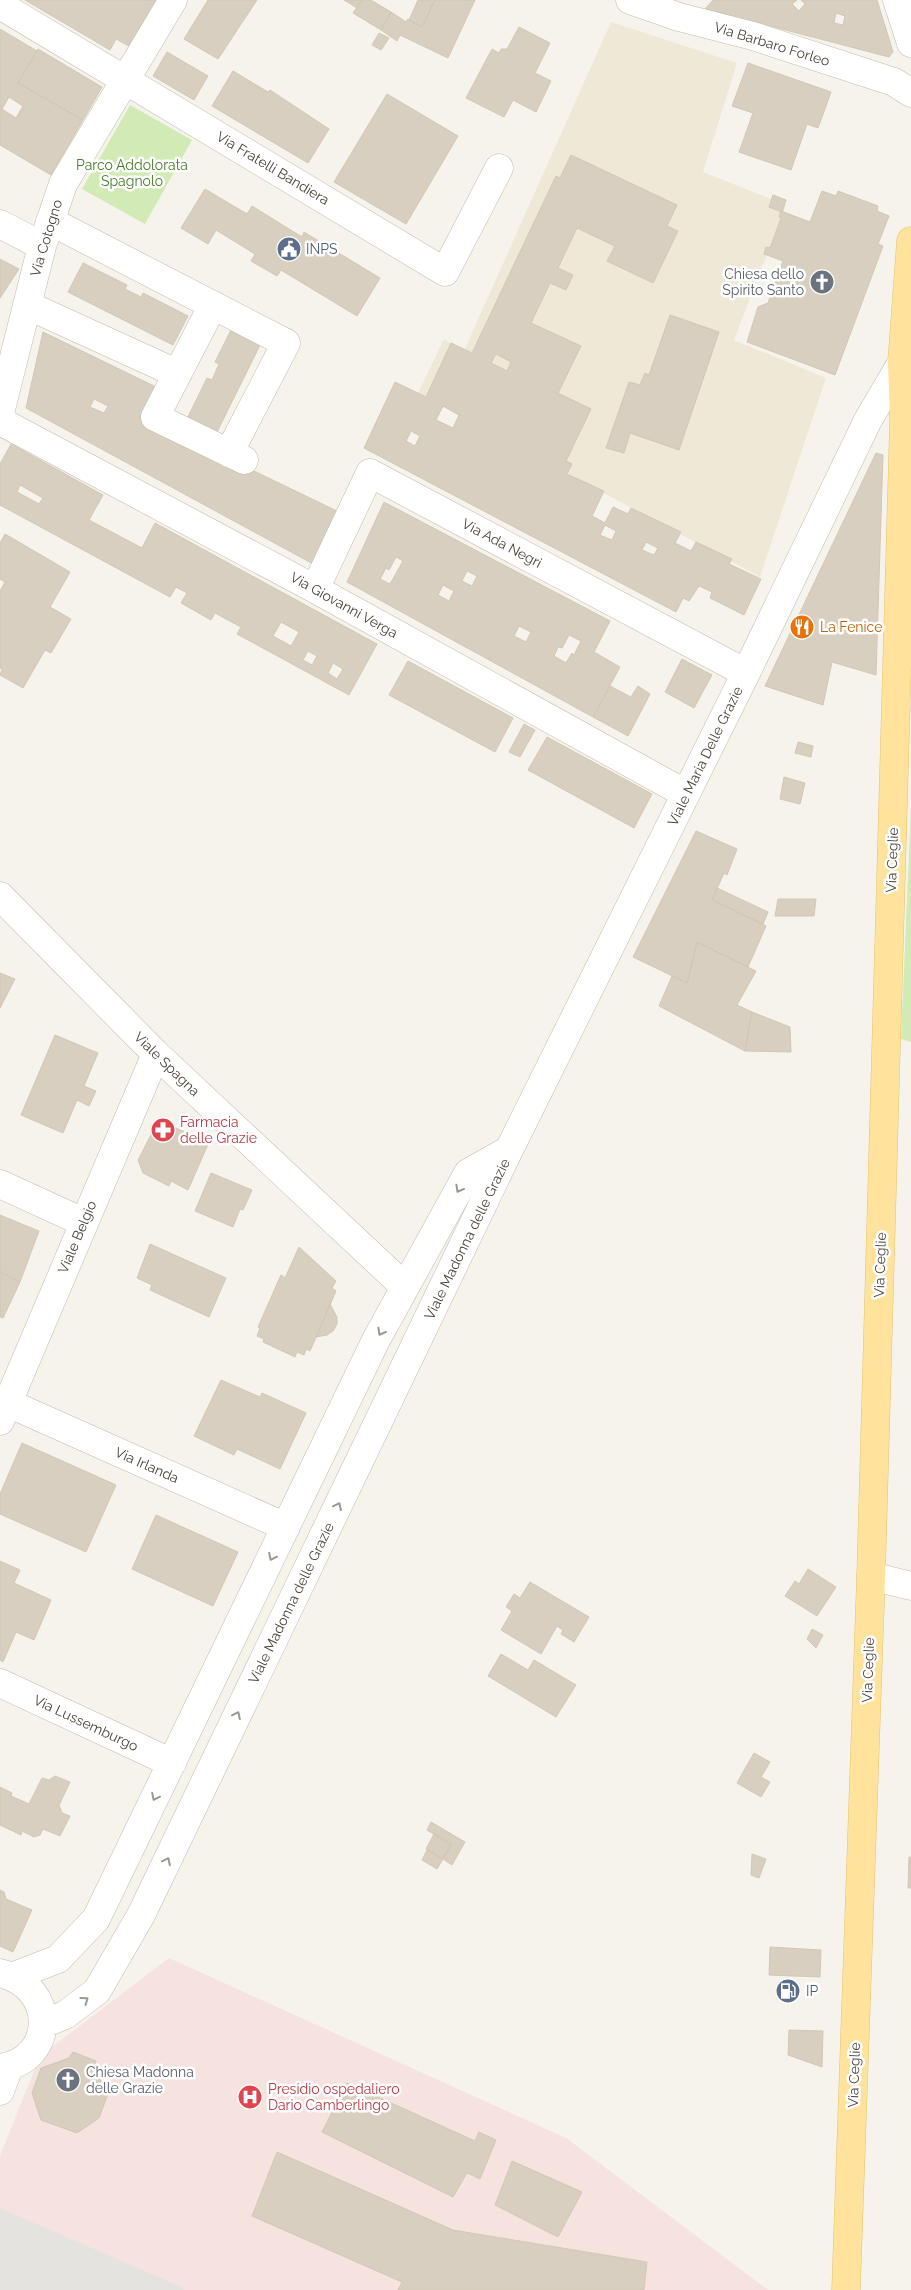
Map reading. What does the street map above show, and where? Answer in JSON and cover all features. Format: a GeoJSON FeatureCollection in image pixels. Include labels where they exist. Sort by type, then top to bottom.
{"type":"FeatureCollection","features":[{"type":"Feature","properties":{"kind":"main road","name":"Via Ceglie"},"geometry":{"type":"LineString","coordinates":[[846,2290],[905,602],[906,482],[902,362],[911,241]]}},
{"type":"Feature","properties":{"kind":"street","name":"Via Cotogno"},"geometry":{"type":"LineString","coordinates":[[0,412],[46,233],[63,184],[173,0]]}},
{"type":"Feature","properties":{"kind":"street","name":"Via Barbaro Forleo"},"geometry":{"type":"LineString","coordinates":[[630,0],[679,17],[753,36],[894,82],[911,93]]}},
{"type":"Feature","properties":{"kind":"street"},"geometry":{"type":"LineString","coordinates":[[898,0],[911,44]]}},
{"type":"Feature","properties":{"kind":"street","name":"Via Fratelli Bandiera"},"geometry":{"type":"LineString","coordinates":[[0,5],[445,272],[499,168]]}},
{"type":"Feature","properties":{"kind":"street"},"geometry":{"type":"LineString","coordinates":[[0,224],[46,233],[213,305],[286,343],[236,457],[155,417],[176,373],[213,305]]}},
{"type":"Feature","properties":{"kind":"street"},"geometry":{"type":"LineString","coordinates":[[27,305],[176,373]]}},
{"type":"Feature","properties":{"kind":"street","name":"Viale Maria Delle Grazie"},"geometry":{"type":"LineString","coordinates":[[509,1150],[746,673],[868,420],[902,362]]}},
{"type":"Feature","properties":{"kind":"street","name":"Via Giovanni Verga"},"geometry":{"type":"LineString","coordinates":[[0,421],[315,589],[686,794]]}},
{"type":"Feature","properties":{"kind":"street","name":"Via Ada Negri"},"geometry":{"type":"LineString","coordinates":[[315,589],[370,473],[746,673]]}},
{"type":"Feature","properties":{"kind":"street","name":"Viale Spagna"},"geometry":{"type":"LineString","coordinates":[[0,896],[156,1054],[405,1287]]}},
{"type":"Feature","properties":{"kind":"street","name":"Viale Belgio"},"geometry":{"type":"LineString","coordinates":[[4,1412],[83,1222],[156,1054]]}},
{"type":"Feature","properties":{"kind":"street","name":"Viale Madonna delle Grazie"},"geometry":{"type":"LineString","coordinates":[[7,1975],[58,1959],[96,1919],[376,1340],[468,1173],[509,1150]]}},
{"type":"Feature","properties":{"kind":"street","name":"Viale Madonna delle Grazie"},"geometry":{"type":"LineString","coordinates":[[43,2024],[65,2015],[98,1991],[141,1915],[509,1150]]}},
{"type":"Feature","properties":{"kind":"street"},"geometry":{"type":"LineString","coordinates":[[0,1184],[83,1222]]}},
{"type":"Feature","properties":{"kind":"street","name":"Via Irlanda"},"geometry":{"type":"LineString","coordinates":[[4,1412],[286,1527]]}},
{"type":"Feature","properties":{"kind":"street"},"geometry":{"type":"LineString","coordinates":[[871,1576],[911,1586]]}},
{"type":"Feature","properties":{"kind":"street","name":"Via Lussemburgo"},"geometry":{"type":"LineString","coordinates":[[0,1683],[172,1763]]}},
{"type":"Feature","properties":{"kind":"street"},"geometry":{"type":"LineString","coordinates":[[3,2075],[24,2059],[39,2041],[43,2024],[39,2000],[29,1986],[7,1975]]}},
{"type":"Feature","properties":{"kind":"shaded area"},"geometry":{"type":"Polygon","coordinates":[[[611,22],[737,63],[703,172],[786,205],[734,340],[826,378],[760,577],[418,393],[444,339],[464,351],[611,22]]]}},
{"type":"Feature","properties":{"kind":"shaded area","name":"Presidio ospedaliero Dario Camberlingo"},"geometry":{"type":"Polygon","coordinates":[[[169,1958],[566,2138],[768,2290],[0,2290],[0,2156],[40,2056],[169,1958]]]}},
{"type":"Feature","properties":{"kind":"shaded area"},"geometry":{"type":"Polygon","coordinates":[[[0,2208],[184,2288],[183,2290],[0,2290],[0,2208]]]}},
{"type":"Feature","properties":{"kind":"green space","name":"Parco Addolorata Spagnolo"},"geometry":{"type":"Polygon","coordinates":[[[130,105],[192,140],[145,224],[82,189],[130,105]]]}},
{"type":"Feature","properties":{"kind":"green space"},"geometry":{"type":"Polygon","coordinates":[[[911,806],[911,1042],[901,1039],[911,806]]]}},
{"type":"Feature","properties":{"kind":"building"},"geometry":{"type":"Polygon","coordinates":[[[25,0],[157,0],[129,46],[116,39],[110,50],[25,0]]]}},
{"type":"Feature","properties":{"kind":"building"},"geometry":{"type":"Polygon","coordinates":[[[208,0],[257,0],[218,59],[184,39],[208,0]]]}},
{"type":"Feature","properties":{"kind":"building"},"geometry":{"type":"Polygon","coordinates":[[[344,0],[362,0],[357,8],[344,0]]]}},
{"type":"Feature","properties":{"kind":"building"},"geometry":{"type":"Polygon","coordinates":[[[362,0],[371,0],[391,12],[381,30],[353,13],[362,0]]]}},
{"type":"Feature","properties":{"kind":"building"},"geometry":{"type":"Polygon","coordinates":[[[418,0],[435,0],[422,27],[409,20],[418,0]]]}},
{"type":"Feature","properties":{"kind":"building"},"geometry":{"type":"Polygon","coordinates":[[[435,0],[475,0],[448,58],[400,35],[397,41],[381,30],[391,12],[406,22],[408,19],[422,27],[435,0]]]}},
{"type":"Feature","properties":{"kind":"building"},"geometry":{"type":"Polygon","coordinates":[[[713,0],[797,0],[792,4],[799,11],[805,4],[801,0],[877,0],[893,52],[889,57],[705,9],[713,0]],[[836,13],[834,23],[843,25],[845,16],[836,13]]]}},
{"type":"Feature","properties":{"kind":"building"},"geometry":{"type":"Polygon","coordinates":[[[519,27],[550,43],[535,73],[551,81],[536,112],[513,100],[504,117],[466,98],[492,49],[499,53],[501,49],[507,49],[519,27]]]}},
{"type":"Feature","properties":{"kind":"building"},"geometry":{"type":"Polygon","coordinates":[[[0,29],[37,51],[18,83],[83,120],[51,175],[0,145],[0,29]],[[9,97],[2,109],[16,118],[23,106],[9,97]]]}},
{"type":"Feature","properties":{"kind":"building"},"geometry":{"type":"Polygon","coordinates":[[[379,33],[389,38],[381,50],[372,45],[379,33]]]}},
{"type":"Feature","properties":{"kind":"building"},"geometry":{"type":"Polygon","coordinates":[[[38,49],[102,87],[83,120],[18,83],[38,49]]]}},
{"type":"Feature","properties":{"kind":"building"},"geometry":{"type":"Polygon","coordinates":[[[167,52],[208,76],[194,100],[153,76],[167,52]]]}},
{"type":"Feature","properties":{"kind":"building"},"geometry":{"type":"Polygon","coordinates":[[[748,63],[831,92],[818,128],[807,124],[791,170],[739,152],[753,113],[732,106],[748,63]]]}},
{"type":"Feature","properties":{"kind":"building"},"geometry":{"type":"Polygon","coordinates":[[[233,71],[268,92],[270,90],[329,129],[308,163],[212,106],[233,71]]]}},
{"type":"Feature","properties":{"kind":"building"},"geometry":{"type":"Polygon","coordinates":[[[387,94],[458,136],[406,224],[334,182],[387,94]]]}},
{"type":"Feature","properties":{"kind":"building"},"geometry":{"type":"Polygon","coordinates":[[[571,155],[677,205],[667,226],[678,231],[653,283],[607,261],[615,246],[577,228],[558,268],[573,275],[566,290],[550,283],[531,323],[581,346],[558,393],[591,409],[566,461],[572,464],[567,474],[604,491],[592,516],[605,523],[613,507],[628,514],[631,508],[681,532],[675,543],[691,551],[696,542],[732,559],[729,564],[761,579],[744,615],[710,598],[712,592],[699,586],[689,601],[683,598],[676,612],[364,448],[395,382],[426,397],[451,343],[472,353],[556,176],[560,178],[571,155]],[[496,354],[491,363],[507,371],[511,362],[496,354]],[[443,406],[436,420],[453,428],[459,415],[443,406]],[[411,431],[406,441],[415,446],[420,436],[411,431]],[[605,525],[600,535],[612,540],[616,531],[605,525]],[[646,542],[642,550],[654,555],[658,548],[646,542]]]}},
{"type":"Feature","properties":{"kind":"building","name":"INPS"},"geometry":{"type":"Polygon","coordinates":[[[205,189],[247,214],[252,206],[302,237],[304,232],[380,278],[357,316],[281,270],[277,276],[251,261],[255,254],[216,230],[208,244],[181,228],[205,189]]]}},
{"type":"Feature","properties":{"kind":"building","name":"Chiesa dello Spirito Santo"},"geometry":{"type":"Polygon","coordinates":[[[822,191],[836,196],[838,191],[878,206],[877,211],[889,216],[878,244],[883,246],[835,375],[747,342],[758,307],[768,303],[783,261],[764,254],[766,247],[770,248],[781,218],[779,217],[781,211],[810,222],[822,191]]]}},
{"type":"Feature","properties":{"kind":"building"},"geometry":{"type":"Polygon","coordinates":[[[773,195],[786,200],[782,212],[769,207],[773,195]]]}},
{"type":"Feature","properties":{"kind":"building"},"geometry":{"type":"Polygon","coordinates":[[[0,259],[19,269],[0,298],[0,259]]]}},
{"type":"Feature","properties":{"kind":"building"},"geometry":{"type":"Polygon","coordinates":[[[83,263],[127,285],[125,289],[141,297],[143,293],[188,316],[173,345],[68,292],[83,263]]]}},
{"type":"Feature","properties":{"kind":"building"},"geometry":{"type":"Polygon","coordinates":[[[670,315],[719,332],[679,450],[630,433],[624,453],[606,448],[629,382],[640,385],[645,373],[649,375],[670,315]]]}},
{"type":"Feature","properties":{"kind":"building"},"geometry":{"type":"Polygon","coordinates":[[[236,320],[266,333],[215,436],[186,421],[207,378],[212,380],[219,364],[215,362],[236,320]]]}},
{"type":"Feature","properties":{"kind":"building"},"geometry":{"type":"Polygon","coordinates":[[[43,332],[156,387],[140,416],[339,512],[315,565],[26,408],[43,332]],[[94,399],[90,407],[104,413],[108,406],[94,399]]]}},
{"type":"Feature","properties":{"kind":"building"},"geometry":{"type":"Polygon","coordinates":[[[11,444],[103,495],[89,520],[142,548],[155,523],[377,644],[349,695],[237,634],[241,627],[215,613],[211,620],[181,603],[187,593],[176,587],[170,597],[0,505],[0,464],[11,444]],[[20,485],[17,492],[39,504],[43,498],[20,485]],[[281,622],[273,636],[291,646],[299,632],[281,622]],[[308,651],[303,660],[312,665],[317,656],[308,651]],[[333,663],[328,673],[337,679],[343,669],[333,663]]]}},
{"type":"Feature","properties":{"kind":"building"},"geometry":{"type":"Polygon","coordinates":[[[876,453],[883,455],[876,675],[832,662],[823,705],[765,686],[876,453]]]}},
{"type":"Feature","properties":{"kind":"building"},"geometry":{"type":"Polygon","coordinates":[[[384,502],[610,621],[594,652],[620,667],[593,717],[347,582],[384,502]],[[396,557],[389,570],[386,568],[380,579],[390,584],[403,561],[396,557]],[[467,571],[462,581],[472,586],[477,576],[467,571]],[[443,585],[438,595],[449,601],[454,591],[443,585]],[[519,626],[514,636],[526,642],[531,632],[519,626]],[[569,635],[562,648],[558,647],[554,656],[566,663],[572,653],[574,655],[581,641],[569,635]]]}},
{"type":"Feature","properties":{"kind":"building"},"geometry":{"type":"Polygon","coordinates":[[[5,534],[70,572],[50,607],[71,619],[51,653],[45,650],[23,688],[0,675],[2,669],[0,668],[0,591],[5,582],[0,579],[0,543],[5,534]]]}},
{"type":"Feature","properties":{"kind":"building"},"geometry":{"type":"Polygon","coordinates":[[[682,659],[712,675],[694,708],[665,692],[682,659]]]}},
{"type":"Feature","properties":{"kind":"building"},"geometry":{"type":"Polygon","coordinates":[[[408,661],[513,718],[495,752],[389,695],[408,661]]]}},
{"type":"Feature","properties":{"kind":"building"},"geometry":{"type":"Polygon","coordinates":[[[610,686],[631,697],[638,686],[650,694],[628,736],[593,717],[610,686]]]}},
{"type":"Feature","properties":{"kind":"building"},"geometry":{"type":"Polygon","coordinates":[[[524,724],[535,730],[520,757],[509,752],[524,724]]]}},
{"type":"Feature","properties":{"kind":"building"},"geometry":{"type":"Polygon","coordinates":[[[547,737],[652,794],[634,828],[528,770],[547,737]]]}},
{"type":"Feature","properties":{"kind":"building"},"geometry":{"type":"Polygon","coordinates":[[[798,742],[813,746],[811,757],[795,753],[798,742]]]}},
{"type":"Feature","properties":{"kind":"building"},"geometry":{"type":"Polygon","coordinates":[[[784,777],[805,783],[800,804],[780,799],[784,777]]]}},
{"type":"Feature","properties":{"kind":"building"},"geometry":{"type":"Polygon","coordinates":[[[696,831],[737,849],[727,875],[724,873],[712,900],[766,926],[748,967],[697,942],[687,983],[633,957],[696,831]]]}},
{"type":"Feature","properties":{"kind":"building"},"geometry":{"type":"Polygon","coordinates":[[[717,888],[768,912],[763,924],[712,900],[717,888]]]}},
{"type":"Feature","properties":{"kind":"building"},"geometry":{"type":"Polygon","coordinates":[[[778,899],[816,899],[814,916],[775,916],[778,899]]]}},
{"type":"Feature","properties":{"kind":"building"},"geometry":{"type":"Polygon","coordinates":[[[697,942],[756,971],[737,1005],[752,1012],[745,1051],[659,1006],[672,976],[687,983],[697,942]]]}},
{"type":"Feature","properties":{"kind":"building"},"geometry":{"type":"Polygon","coordinates":[[[0,973],[15,979],[0,1008],[0,973]]]}},
{"type":"Feature","properties":{"kind":"building"},"geometry":{"type":"Polygon","coordinates":[[[752,1012],[790,1027],[791,1052],[745,1051],[752,1012]]]}},
{"type":"Feature","properties":{"kind":"building"},"geometry":{"type":"Polygon","coordinates":[[[55,1035],[98,1053],[84,1086],[96,1091],[89,1106],[77,1100],[63,1133],[21,1115],[55,1035]]]}},
{"type":"Feature","properties":{"kind":"building"},"geometry":{"type":"Polygon","coordinates":[[[164,1123],[209,1142],[188,1190],[171,1181],[169,1186],[143,1173],[138,1160],[154,1129],[164,1123]]]}},
{"type":"Feature","properties":{"kind":"building"},"geometry":{"type":"Polygon","coordinates":[[[211,1173],[252,1190],[243,1210],[240,1209],[233,1227],[195,1211],[211,1173]]]}},
{"type":"Feature","properties":{"kind":"building"},"geometry":{"type":"Polygon","coordinates":[[[0,1215],[39,1231],[20,1282],[0,1272],[0,1215]]]}},
{"type":"Feature","properties":{"kind":"building"},"geometry":{"type":"Polygon","coordinates":[[[150,1244],[226,1278],[209,1317],[150,1290],[152,1285],[137,1278],[150,1244]]]}},
{"type":"Feature","properties":{"kind":"building"},"geometry":{"type":"Polygon","coordinates":[[[299,1247],[336,1281],[332,1288],[336,1291],[310,1351],[306,1349],[304,1355],[297,1352],[295,1357],[263,1342],[264,1339],[257,1336],[260,1328],[258,1327],[281,1275],[285,1278],[299,1247]]]}},
{"type":"Feature","properties":{"kind":"building"},"geometry":{"type":"Polygon","coordinates":[[[0,1272],[20,1282],[3,1318],[0,1317],[0,1272]]]}},
{"type":"Feature","properties":{"kind":"building"},"geometry":{"type":"Polygon","coordinates":[[[330,1304],[337,1317],[337,1324],[333,1331],[327,1335],[316,1337],[330,1304]]]}},
{"type":"Feature","properties":{"kind":"building"},"geometry":{"type":"Polygon","coordinates":[[[221,1380],[260,1397],[262,1393],[306,1413],[280,1469],[237,1449],[234,1455],[194,1436],[221,1380]]]}},
{"type":"Feature","properties":{"kind":"building"},"geometry":{"type":"Polygon","coordinates":[[[22,1443],[116,1485],[86,1552],[0,1514],[0,1494],[22,1443]]]}},
{"type":"Feature","properties":{"kind":"building"},"geometry":{"type":"Polygon","coordinates":[[[156,1515],[238,1552],[213,1606],[132,1569],[156,1515]]]}},
{"type":"Feature","properties":{"kind":"building"},"geometry":{"type":"Polygon","coordinates":[[[0,1561],[20,1570],[14,1583],[51,1600],[34,1640],[16,1632],[3,1662],[0,1660],[0,1561]]]}},
{"type":"Feature","properties":{"kind":"building"},"geometry":{"type":"Polygon","coordinates":[[[808,1569],[836,1587],[817,1616],[785,1596],[795,1581],[799,1584],[808,1569]]]}},
{"type":"Feature","properties":{"kind":"building"},"geometry":{"type":"Polygon","coordinates":[[[530,1582],[589,1617],[574,1642],[561,1634],[563,1630],[557,1626],[541,1654],[501,1630],[512,1611],[506,1607],[514,1594],[520,1598],[530,1582]]]}},
{"type":"Feature","properties":{"kind":"building"},"geometry":{"type":"Polygon","coordinates":[[[812,1629],[823,1635],[816,1648],[807,1639],[812,1629]]]}},
{"type":"Feature","properties":{"kind":"building"},"geometry":{"type":"Polygon","coordinates":[[[501,1654],[528,1670],[534,1660],[576,1685],[556,1717],[488,1676],[501,1654]]]}},
{"type":"Feature","properties":{"kind":"building"},"geometry":{"type":"Polygon","coordinates":[[[754,1753],[770,1762],[761,1777],[770,1782],[761,1797],[737,1783],[754,1753]]]}},
{"type":"Feature","properties":{"kind":"building"},"geometry":{"type":"Polygon","coordinates":[[[55,1776],[70,1782],[59,1805],[62,1813],[70,1816],[60,1836],[43,1829],[40,1835],[34,1837],[22,1831],[21,1835],[0,1825],[0,1787],[12,1793],[11,1796],[29,1804],[42,1778],[49,1780],[55,1776]]]}},
{"type":"Feature","properties":{"kind":"building"},"geometry":{"type":"Polygon","coordinates":[[[431,1822],[465,1842],[452,1865],[443,1859],[451,1844],[427,1830],[431,1822]]]}},
{"type":"Feature","properties":{"kind":"building"},"geometry":{"type":"Polygon","coordinates":[[[434,1834],[451,1844],[443,1859],[426,1849],[434,1834]]]}},
{"type":"Feature","properties":{"kind":"building"},"geometry":{"type":"Polygon","coordinates":[[[427,1850],[443,1859],[437,1869],[422,1860],[427,1850]]]}},
{"type":"Feature","properties":{"kind":"building"},"geometry":{"type":"Polygon","coordinates":[[[752,1854],[766,1859],[759,1878],[751,1875],[752,1854]]]}},
{"type":"Feature","properties":{"kind":"building"},"geometry":{"type":"Polygon","coordinates":[[[909,1857],[911,1857],[911,1888],[908,1888],[909,1857]]]}},
{"type":"Feature","properties":{"kind":"building"},"geometry":{"type":"Polygon","coordinates":[[[0,1890],[4,1892],[6,1899],[32,1910],[13,1952],[0,1946],[0,1890]]]}},
{"type":"Feature","properties":{"kind":"building"},"geometry":{"type":"Polygon","coordinates":[[[770,1947],[821,1950],[820,1977],[769,1975],[770,1947]]]}},
{"type":"Feature","properties":{"kind":"building"},"geometry":{"type":"Polygon","coordinates":[[[789,2030],[823,2031],[822,2067],[788,2055],[789,2030]]]}},
{"type":"Feature","properties":{"kind":"building","name":"Chiesa Madonna delle Grazie"},"geometry":{"type":"Polygon","coordinates":[[[73,2052],[96,2061],[94,2068],[108,2094],[99,2118],[77,2133],[41,2120],[32,2093],[41,2068],[69,2058],[73,2052]]]}},
{"type":"Feature","properties":{"kind":"building"},"geometry":{"type":"Polygon","coordinates":[[[347,2083],[475,2141],[479,2132],[496,2140],[480,2179],[467,2173],[453,2197],[322,2132],[347,2083]]]}},
{"type":"Feature","properties":{"kind":"building"},"geometry":{"type":"Polygon","coordinates":[[[277,2152],[453,2230],[647,2262],[644,2290],[398,2290],[402,2282],[252,2216],[277,2152]]]}},
{"type":"Feature","properties":{"kind":"building"},"geometry":{"type":"Polygon","coordinates":[[[512,2161],[582,2192],[558,2237],[495,2205],[512,2161]]]}},
{"type":"Feature","properties":{"kind":"place","name":"INPS"},"geometry":{"type":"Point","coordinates":[289,249]}},
{"type":"Feature","properties":{"kind":"place","name":"Chiesa dello Spirito Santo"},"geometry":{"type":"Point","coordinates":[822,282]}},
{"type":"Feature","properties":{"kind":"place","name":"La Fenice"},"geometry":{"type":"Point","coordinates":[802,627]}},
{"type":"Feature","properties":{"kind":"place","name":"Farmacia delle Grazie"},"geometry":{"type":"Point","coordinates":[163,1130]}},
{"type":"Feature","properties":{"kind":"place","name":"IP"},"geometry":{"type":"Point","coordinates":[788,1991]}},
{"type":"Feature","properties":{"kind":"place","name":"Chiesa Madonna delle Grazie"},"geometry":{"type":"Point","coordinates":[68,2080]}},
{"type":"Feature","properties":{"kind":"place","name":"Presidio ospedaliero Dario Camberlingo"},"geometry":{"type":"Point","coordinates":[250,2097]}}]}
